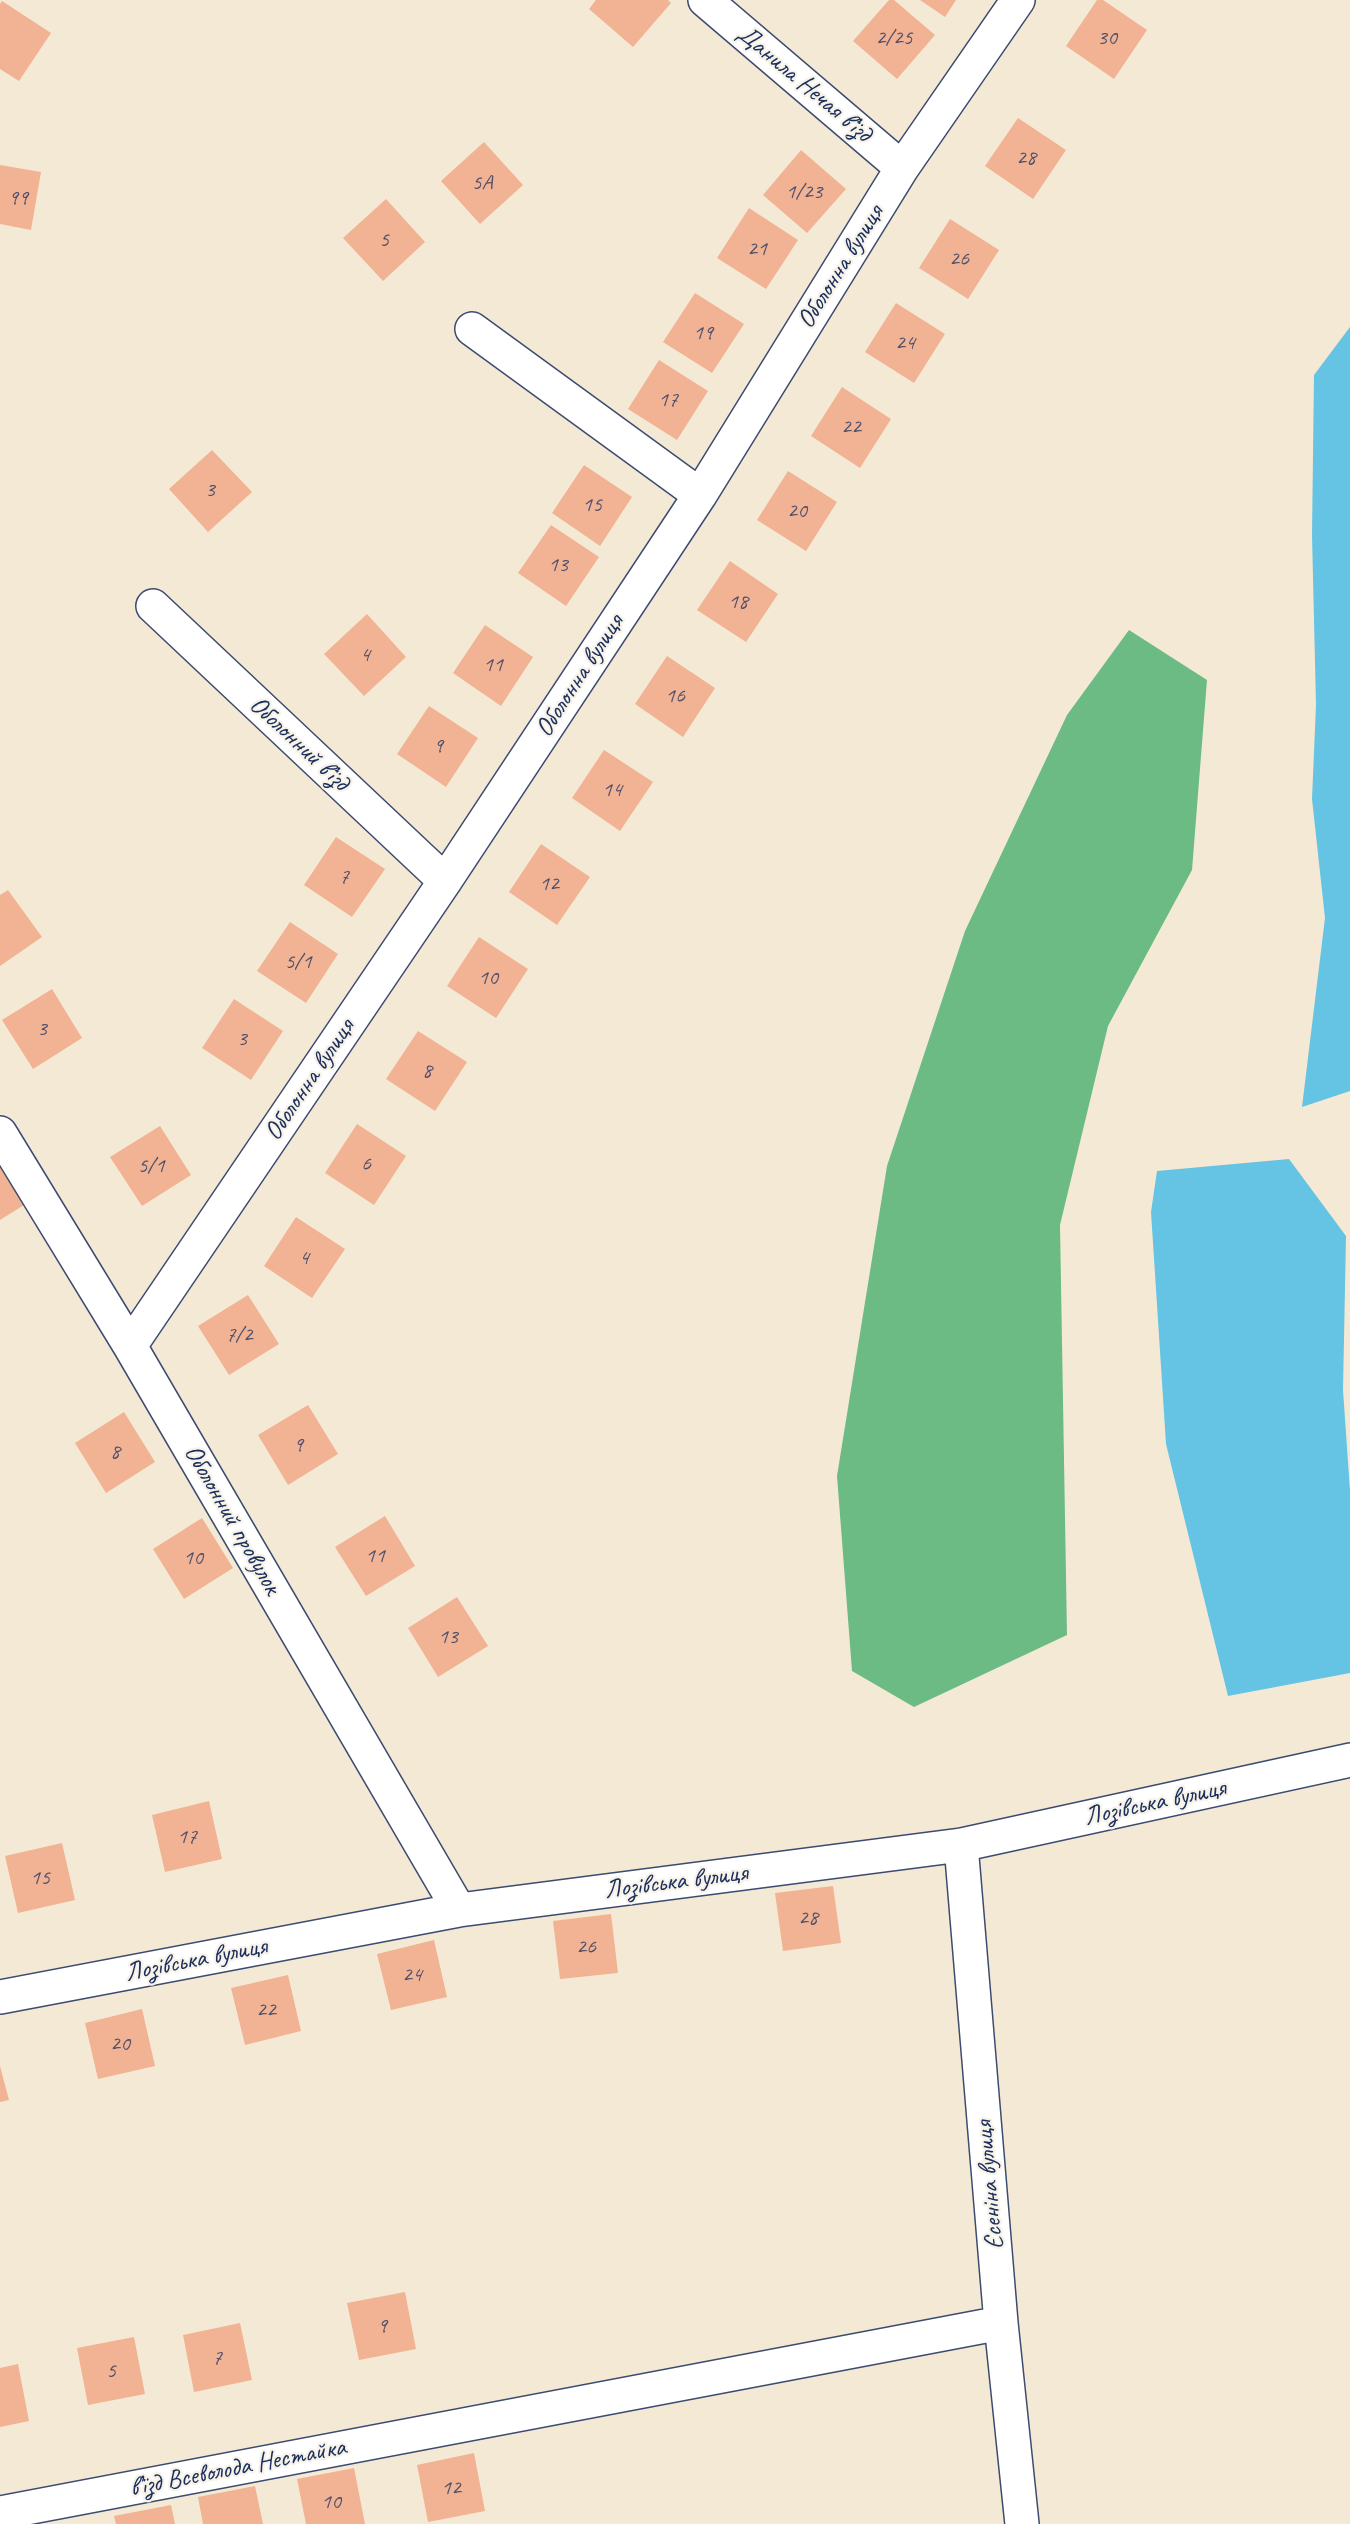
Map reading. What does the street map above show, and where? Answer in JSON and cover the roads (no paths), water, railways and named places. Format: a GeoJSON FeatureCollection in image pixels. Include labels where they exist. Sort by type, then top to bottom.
{"type":"FeatureCollection","features":[{"type":"Feature","properties":{"kind":"street","name":"Данила Нечая в’їзд"},"geometry":{"type":"LineString","coordinates":[[705,0],[902,168]]}},
{"type":"Feature","properties":{"kind":"street","name":"Оболонна вулиця"},"geometry":{"type":"LineString","coordinates":[[130,1346],[445,881],[700,495],[902,168],[1018,0]]}},
{"type":"Feature","properties":{"kind":"street"},"geometry":{"type":"LineString","coordinates":[[472,329],[700,495]]}},
{"type":"Feature","properties":{"kind":"street","name":"Оболонний в’їзд"},"geometry":{"type":"LineString","coordinates":[[153,606],[445,881]]}},
{"type":"Feature","properties":{"kind":"street","name":"Оболонний провулок"},"geometry":{"type":"LineString","coordinates":[[0,1133],[130,1346],[459,1910]]}},
{"type":"Feature","properties":{"kind":"street","name":"Лозівська вулиця"},"geometry":{"type":"LineString","coordinates":[[0,1997],[459,1910],[961,1845],[1350,1760]]}},
{"type":"Feature","properties":{"kind":"street","name":"Єсеніна вулиця"},"geometry":{"type":"LineString","coordinates":[[961,1845],[1001,2323],[1022,2524]]}},
{"type":"Feature","properties":{"kind":"street","name":"в’їзд Всеволода Нестайка"},"geometry":{"type":"LineString","coordinates":[[0,2513],[1001,2323]]}},
{"type":"Feature","properties":{"kind":"water"},"geometry":{"type":"Polygon","coordinates":[[[1350,327],[1350,1091],[1302,1107],[1325,918],[1312,799],[1316,705],[1312,535],[1314,375],[1350,327]]]}},
{"type":"Feature","properties":{"kind":"water"},"geometry":{"type":"Polygon","coordinates":[[[1289,1159],[1346,1236],[1343,1390],[1350,1491],[1350,1673],[1228,1696],[1166,1444],[1151,1212],[1157,1171],[1289,1159]]]}}]}
